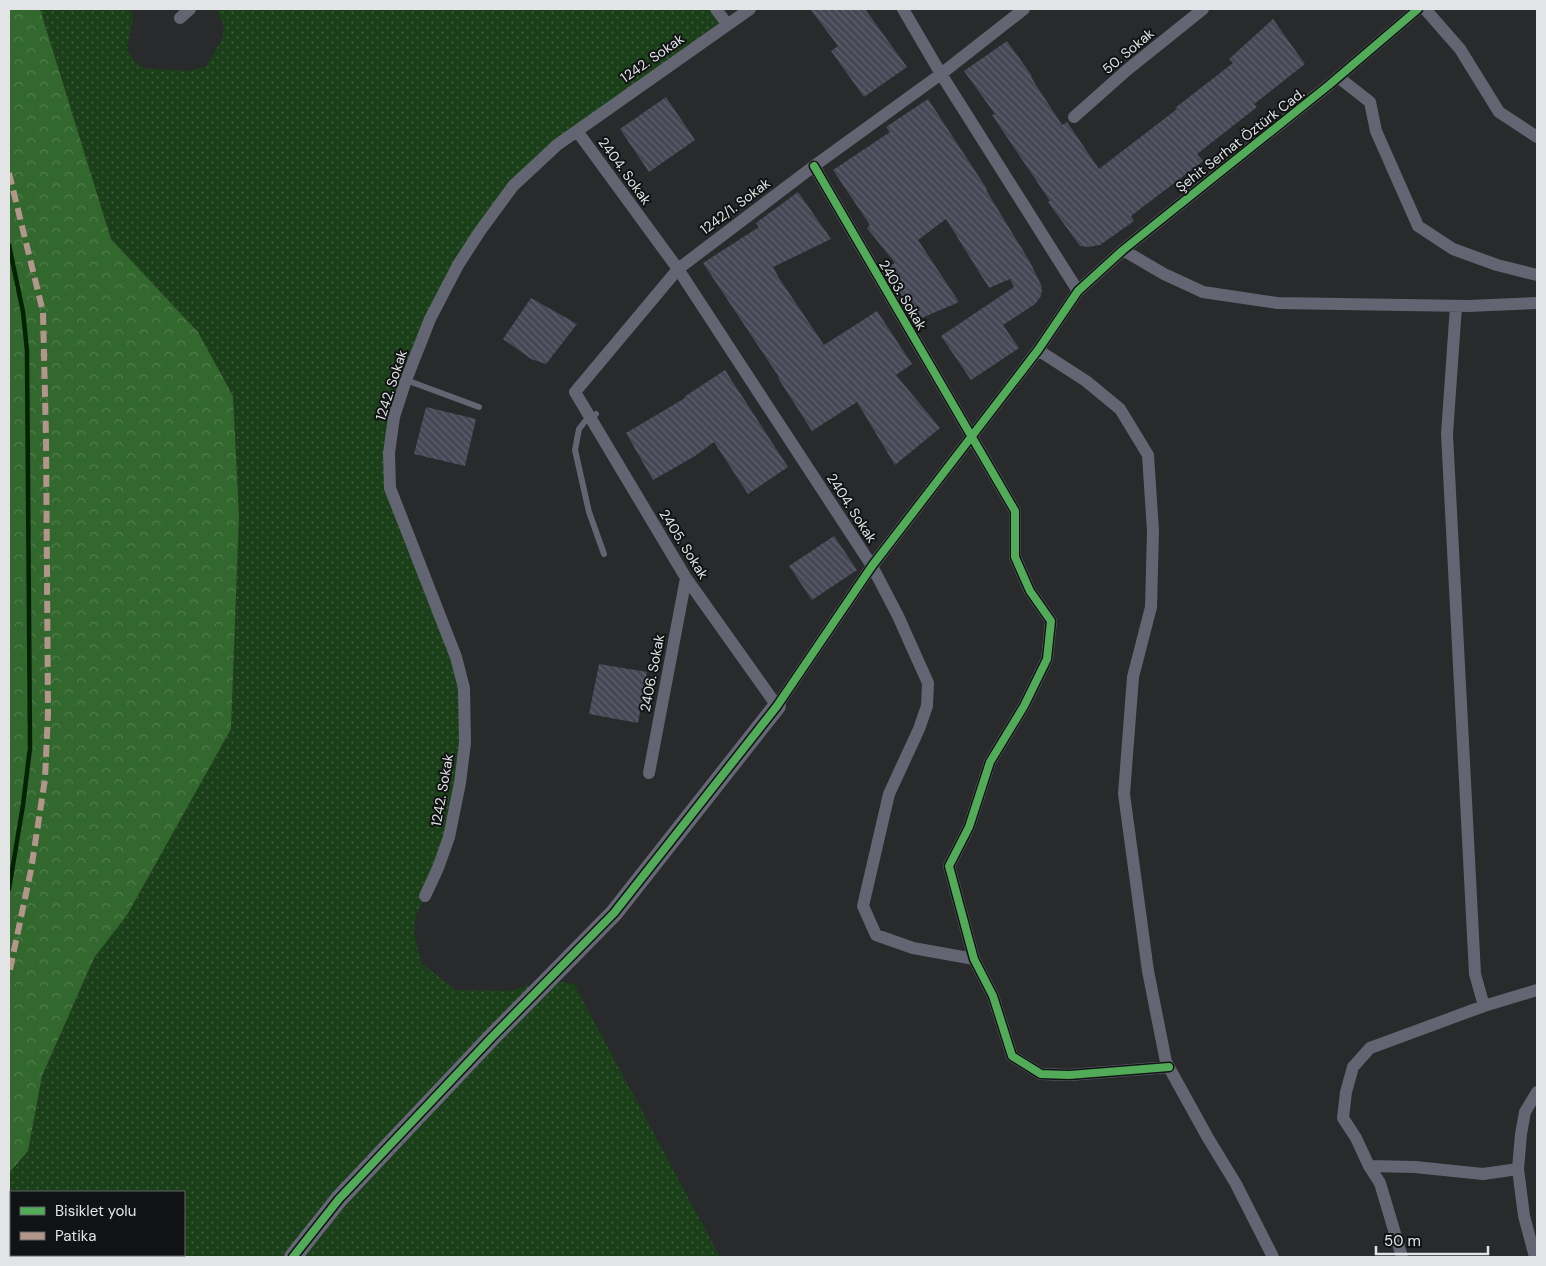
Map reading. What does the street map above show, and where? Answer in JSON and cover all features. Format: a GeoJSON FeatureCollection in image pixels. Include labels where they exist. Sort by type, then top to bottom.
{"type":"FeatureCollection","features":[{"type":"Feature","properties":{"kind":"street"},"geometry":{"type":"LineString","coordinates":[[180,18],[190,9]]}},
{"type":"Feature","properties":{"kind":"street"},"geometry":{"type":"LineString","coordinates":[[716,9],[727,24]]}},
{"type":"Feature","properties":{"kind":"street","name":"1242. Sokak"},"geometry":{"type":"LineString","coordinates":[[425,896],[449,837],[460,783],[465,743],[464,688],[456,657],[390,488],[389,453],[394,417],[406,380],[430,320],[458,266],[480,230],[514,186],[557,145],[750,9]]}},
{"type":"Feature","properties":{"kind":"street"},"geometry":{"type":"LineString","coordinates":[[902,9],[1078,291]]}},
{"type":"Feature","properties":{"kind":"street","name":"1242/1. Sokak"},"geometry":{"type":"LineString","coordinates":[[575,392],[678,269],[814,166],[941,74],[1024,9]]}},
{"type":"Feature","properties":{"kind":"street","name":"50. Sokak"},"geometry":{"type":"LineString","coordinates":[[1074,117],[1127,70],[1203,9]]}},
{"type":"Feature","properties":{"kind":"street","name":"Şehit Serhat Öztürk Cad."},"geometry":{"type":"LineString","coordinates":[[777,706],[872,566],[1038,350],[1078,291],[1123,250],[1338,77],[1418,9]]}},
{"type":"Feature","properties":{"kind":"street"},"geometry":{"type":"LineString","coordinates":[[1425,9],[1460,50],[1499,112],[1537,138]]}},
{"type":"Feature","properties":{"kind":"street"},"geometry":{"type":"LineString","coordinates":[[1338,77],[1370,102],[1376,131],[1418,226],[1452,249],[1497,265],[1537,275]]}},
{"type":"Feature","properties":{"kind":"street","name":"2404. Sokak"},"geometry":{"type":"LineString","coordinates":[[577,131],[678,269],[872,566],[898,616],[928,683],[927,706],[889,794],[863,906],[876,935],[913,948],[974,959]]}},
{"type":"Feature","properties":{"kind":"street","name":"2403. Sokak"},"geometry":{"type":"LineString","coordinates":[[814,166],[1014,511],[1014,557],[1030,592],[1051,621],[1047,659],[1024,706],[990,762],[970,827],[949,866],[974,959],[993,996],[1012,1056],[1041,1074],[1069,1075],[1169,1067]]}},
{"type":"Feature","properties":{"kind":"street"},"geometry":{"type":"LineString","coordinates":[[1123,250],[1164,274],[1203,292],[1277,303],[1456,306],[1537,303]]}},
{"type":"Feature","properties":{"kind":"street"},"geometry":{"type":"LineString","coordinates":[[1456,306],[1448,434],[1475,974],[1484,1006]]}},
{"type":"Feature","properties":{"kind":"street"},"geometry":{"type":"LineString","coordinates":[[1038,350],[1086,381],[1120,409],[1148,455],[1153,531],[1151,607],[1132,677],[1124,794],[1148,971],[1166,1062],[1236,1184],[1273,1257]]}},
{"type":"Feature","properties":{"kind":"street","name":"2405. Sokak"},"geometry":{"type":"LineString","coordinates":[[575,392],[686,578],[777,706]]}},
{"type":"Feature","properties":{"kind":"street","name":"2406. Sokak"},"geometry":{"type":"LineString","coordinates":[[649,773],[686,578]]}},
{"type":"Feature","properties":{"kind":"street"},"geometry":{"type":"LineString","coordinates":[[293,1257],[339,1199],[493,1036],[614,913],[777,706]]}},
{"type":"Feature","properties":{"kind":"street"},"geometry":{"type":"LineString","coordinates":[[1402,1257],[1380,1183],[1343,1118],[1346,1092],[1353,1067],[1370,1048],[1484,1006],[1537,990]]}},
{"type":"Feature","properties":{"kind":"street"},"geometry":{"type":"LineString","coordinates":[[1535,1257],[1524,1216],[1518,1169],[1525,1112],[1537,1092]]}},
{"type":"Feature","properties":{"kind":"street"},"geometry":{"type":"LineString","coordinates":[[1369,1166],[1415,1167],[1483,1174],[1518,1169]]}},
{"type":"Feature","properties":{"kind":"lane"},"geometry":{"type":"LineString","coordinates":[[406,380],[479,407]]}},
{"type":"Feature","properties":{"kind":"lane"},"geometry":{"type":"LineString","coordinates":[[596,414],[586,420],[579,429],[575,450],[589,512],[604,554]]}},
{"type":"Feature","properties":{"kind":"green space"},"geometry":{"type":"Polygon","coordinates":[[[9,9],[40,9],[111,239],[198,332],[233,396],[239,516],[231,729],[127,915],[94,958],[42,1076],[28,1151],[9,1173],[9,9]]]}},
{"type":"Feature","properties":{"kind":"green space"},"geometry":{"type":"Polygon","coordinates":[[[40,9],[130,9],[133,17],[127,50],[135,62],[144,68],[186,71],[206,67],[222,39],[224,26],[217,9],[716,9],[727,24],[513,186],[458,265],[394,417],[390,488],[456,657],[465,743],[438,868],[416,916],[414,933],[422,964],[456,990],[510,991],[548,980],[574,984],[720,1257],[9,1257],[9,1173],[28,1151],[42,1076],[94,958],[127,915],[231,729],[239,516],[233,396],[198,332],[111,239],[40,9]]]}},
{"type":"Feature","properties":{"kind":"building"},"geometry":{"type":"Polygon","coordinates":[[[810,9],[865,9],[907,67],[864,97],[831,51],[838,46],[810,9]]]}},
{"type":"Feature","properties":{"kind":"building"},"geometry":{"type":"Polygon","coordinates":[[[1273,19],[1305,64],[1254,104],[1257,107],[1197,154],[1203,161],[1131,216],[1134,221],[1100,245],[1089,247],[1080,246],[1048,202],[1050,201],[992,115],[995,114],[964,71],[1007,41],[1032,76],[1062,125],[1067,122],[1099,169],[1233,63],[1229,59],[1273,19]]]}},
{"type":"Feature","properties":{"kind":"building"},"geometry":{"type":"Polygon","coordinates":[[[666,97],[695,140],[649,172],[620,129],[666,97]]]}},
{"type":"Feature","properties":{"kind":"building"},"geometry":{"type":"Polygon","coordinates":[[[928,99],[987,189],[1030,262],[1042,287],[1041,296],[1035,304],[1003,325],[1019,348],[971,380],[941,336],[1014,287],[1010,279],[989,288],[946,219],[918,240],[959,302],[917,320],[885,268],[895,263],[867,228],[870,225],[833,170],[890,132],[886,127],[928,99]]]}},
{"type":"Feature","properties":{"kind":"building"},"geometry":{"type":"Polygon","coordinates":[[[798,192],[831,239],[773,267],[779,278],[824,345],[877,311],[912,364],[896,375],[940,428],[895,465],[857,402],[812,431],[779,377],[703,263],[759,227],[756,223],[798,192]]]}},
{"type":"Feature","properties":{"kind":"building"},"geometry":{"type":"Polygon","coordinates":[[[531,298],[577,324],[546,364],[531,359],[503,339],[531,298]]]}},
{"type":"Feature","properties":{"kind":"building"},"geometry":{"type":"Polygon","coordinates":[[[725,370],[788,467],[748,494],[714,442],[695,456],[653,480],[626,433],[685,398],[725,370]]]}},
{"type":"Feature","properties":{"kind":"building"},"geometry":{"type":"Polygon","coordinates":[[[426,407],[476,419],[465,466],[414,454],[426,407]]]}},
{"type":"Feature","properties":{"kind":"building"},"geometry":{"type":"Polygon","coordinates":[[[834,536],[857,570],[812,600],[789,566],[834,536]]]}},
{"type":"Feature","properties":{"kind":"building"},"geometry":{"type":"Polygon","coordinates":[[[599,664],[647,672],[638,723],[589,714],[599,664]]]}},
{"type":"Feature","properties":{"kind":"waterway"},"geometry":{"type":"LineString","coordinates":[[9,245],[23,312],[27,351],[30,748],[9,889]]}},
{"type":"Feature","properties":{"kind":"marked path"},"geometry":{"type":"LineString","coordinates":[[9,173],[43,312],[48,713],[45,779],[31,870],[9,974]]}},
{"type":"Feature","properties":{"kind":"cycle path"},"geometry":{"type":"LineString","coordinates":[[293,1257],[339,1199],[493,1036],[614,913],[777,706],[872,566],[1038,350],[1078,291],[1123,250],[1329,85],[1418,9]]}},
{"type":"Feature","properties":{"kind":"cycle path"},"geometry":{"type":"LineString","coordinates":[[814,166],[1015,511],[1015,557],[1030,591],[1051,621],[1047,659],[1024,706],[990,762],[969,827],[949,866],[974,959],[993,996],[1012,1056],[1041,1074],[1069,1075],[1169,1067]]}}]}
